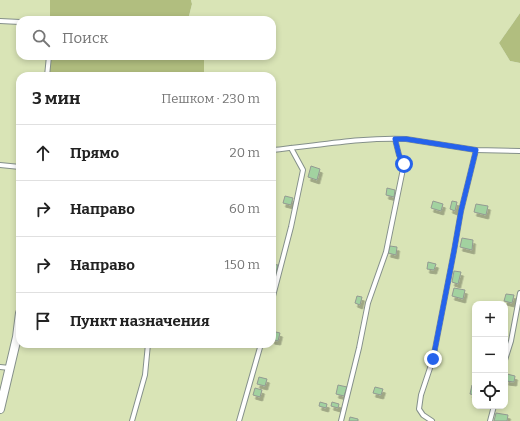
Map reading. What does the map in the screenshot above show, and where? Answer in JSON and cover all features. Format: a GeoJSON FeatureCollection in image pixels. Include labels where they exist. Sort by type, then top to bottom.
{"type":"FeatureCollection","features":[{"type":"Feature","properties":{"kind":"street"},"geometry":{"type":"LineString","coordinates":[[0,409],[16,341]]}},
{"type":"Feature","properties":{"kind":"lane"},"geometry":{"type":"LineString","coordinates":[[0,21],[16,22]]}},
{"type":"Feature","properties":{"kind":"lane"},"geometry":{"type":"LineString","coordinates":[[47,72],[49,60]]}},
{"type":"Feature","properties":{"kind":"lane"},"geometry":{"type":"LineString","coordinates":[[341,421],[359,348],[368,303],[386,252],[404,164],[399,155],[395,139]]}},
{"type":"Feature","properties":{"kind":"lane"},"geometry":{"type":"LineString","coordinates":[[276,150],[333,143],[406,139],[476,150],[520,151]]}},
{"type":"Feature","properties":{"kind":"lane"},"geometry":{"type":"LineString","coordinates":[[276,285],[291,227],[303,170],[292,148]]}},
{"type":"Feature","properties":{"kind":"lane"},"geometry":{"type":"LineString","coordinates":[[432,421],[423,415],[419,409],[421,396],[433,359],[461,211],[476,150]]}},
{"type":"Feature","properties":{"kind":"lane"},"geometry":{"type":"LineString","coordinates":[[0,165],[16,167]]}},
{"type":"Feature","properties":{"kind":"lane"},"geometry":{"type":"LineString","coordinates":[[508,350],[520,293]]}},
{"type":"Feature","properties":{"kind":"lane"},"geometry":{"type":"LineString","coordinates":[[132,421],[145,375],[148,348]]}},
{"type":"Feature","properties":{"kind":"lane"},"geometry":{"type":"LineString","coordinates":[[239,421],[260,348]]}},
{"type":"Feature","properties":{"kind":"lane"},"geometry":{"type":"LineString","coordinates":[[0,367],[10,368]]}},
{"type":"Feature","properties":{"kind":"lane"},"geometry":{"type":"LineString","coordinates":[[490,421],[493,409]]}},
{"type":"Feature","properties":{"kind":"green space"},"geometry":{"type":"Polygon","coordinates":[[[0,0],[50,0],[50,16],[16,16],[16,60],[49,60],[49,72],[16,72],[16,348],[276,348],[276,72],[204,72],[204,60],[276,60],[276,16],[189,16],[192,4],[191,0],[520,0],[520,13],[499,43],[510,61],[520,63],[520,421],[0,421],[0,0]]]}},
{"type":"Feature","properties":{"kind":"green space"},"geometry":{"type":"Polygon","coordinates":[[[50,0],[191,0],[192,4],[189,16],[50,16],[50,0]]]}},
{"type":"Feature","properties":{"kind":"green space"},"geometry":{"type":"Polygon","coordinates":[[[520,13],[520,63],[510,61],[499,43],[520,13]]]}},
{"type":"Feature","properties":{"kind":"green space"},"geometry":{"type":"Polygon","coordinates":[[[49,60],[204,60],[204,72],[49,72],[49,60]]]}},
{"type":"Feature","properties":{"kind":"building"},"geometry":{"type":"Polygon","coordinates":[[[311,166],[320,169],[317,180],[308,177],[311,166]]]}},
{"type":"Feature","properties":{"kind":"building"},"geometry":{"type":"Polygon","coordinates":[[[387,188],[395,190],[394,197],[386,195],[387,188]]]}},
{"type":"Feature","properties":{"kind":"building"},"geometry":{"type":"Polygon","coordinates":[[[285,196],[293,198],[291,205],[283,203],[285,196]]]}},
{"type":"Feature","properties":{"kind":"building"},"geometry":{"type":"Polygon","coordinates":[[[433,201],[443,204],[441,211],[431,208],[433,201]]]}},
{"type":"Feature","properties":{"kind":"building"},"geometry":{"type":"Polygon","coordinates":[[[452,201],[457,202],[455,211],[450,209],[452,201]]]}},
{"type":"Feature","properties":{"kind":"building"},"geometry":{"type":"Polygon","coordinates":[[[476,204],[488,206],[486,215],[474,212],[476,204]]]}},
{"type":"Feature","properties":{"kind":"building"},"geometry":{"type":"Polygon","coordinates":[[[462,238],[473,240],[472,250],[460,247],[462,238]]]}},
{"type":"Feature","properties":{"kind":"building"},"geometry":{"type":"Polygon","coordinates":[[[390,246],[397,247],[396,255],[388,253],[390,246]]]}},
{"type":"Feature","properties":{"kind":"building"},"geometry":{"type":"Polygon","coordinates":[[[428,262],[436,264],[434,270],[427,269],[428,262]]]}},
{"type":"Feature","properties":{"kind":"building"},"geometry":{"type":"Polygon","coordinates":[[[454,271],[461,272],[458,284],[452,282],[454,271]]]}},
{"type":"Feature","properties":{"kind":"building"},"geometry":{"type":"Polygon","coordinates":[[[454,288],[465,290],[463,299],[452,296],[454,288]]]}},
{"type":"Feature","properties":{"kind":"building"},"geometry":{"type":"Polygon","coordinates":[[[506,294],[514,295],[512,303],[504,301],[506,294]]]}},
{"type":"Feature","properties":{"kind":"building"},"geometry":{"type":"Polygon","coordinates":[[[357,296],[362,297],[360,305],[355,303],[357,296]]]}},
{"type":"Feature","properties":{"kind":"building"},"geometry":{"type":"Polygon","coordinates":[[[276,332],[280,333],[278,341],[276,341],[276,332]]]}},
{"type":"Feature","properties":{"kind":"building"},"geometry":{"type":"Polygon","coordinates":[[[508,374],[515,376],[514,382],[508,381],[508,374]]]}},
{"type":"Feature","properties":{"kind":"building"},"geometry":{"type":"Polygon","coordinates":[[[259,377],[267,379],[265,386],[257,384],[259,377]]]}},
{"type":"Feature","properties":{"kind":"building"},"geometry":{"type":"Polygon","coordinates":[[[338,385],[347,387],[344,396],[336,394],[338,385]]]}},
{"type":"Feature","properties":{"kind":"building"},"geometry":{"type":"Polygon","coordinates":[[[375,387],[383,389],[381,395],[373,393],[375,387]]]}},
{"type":"Feature","properties":{"kind":"building"},"geometry":{"type":"Polygon","coordinates":[[[255,388],[262,390],[260,397],[253,395],[255,388]]]}},
{"type":"Feature","properties":{"kind":"building"},"geometry":{"type":"Polygon","coordinates":[[[320,402],[327,404],[326,408],[319,406],[320,402]]]}},
{"type":"Feature","properties":{"kind":"building"},"geometry":{"type":"Polygon","coordinates":[[[332,402],[339,404],[338,408],[331,406],[332,402]]]}},
{"type":"Feature","properties":{"kind":"building"},"geometry":{"type":"Polygon","coordinates":[[[496,413],[508,415],[507,421],[494,421],[496,413]]]}},
{"type":"Feature","properties":{"kind":"building"},"geometry":{"type":"Polygon","coordinates":[[[350,417],[358,419],[358,421],[349,421],[350,417]]]}},
{"type":"Feature","properties":{"kind":"route"},"geometry":{"type":"LineString","coordinates":[[404,164],[399,155],[395,139],[406,139],[476,150],[461,211],[433,359]]}}]}
